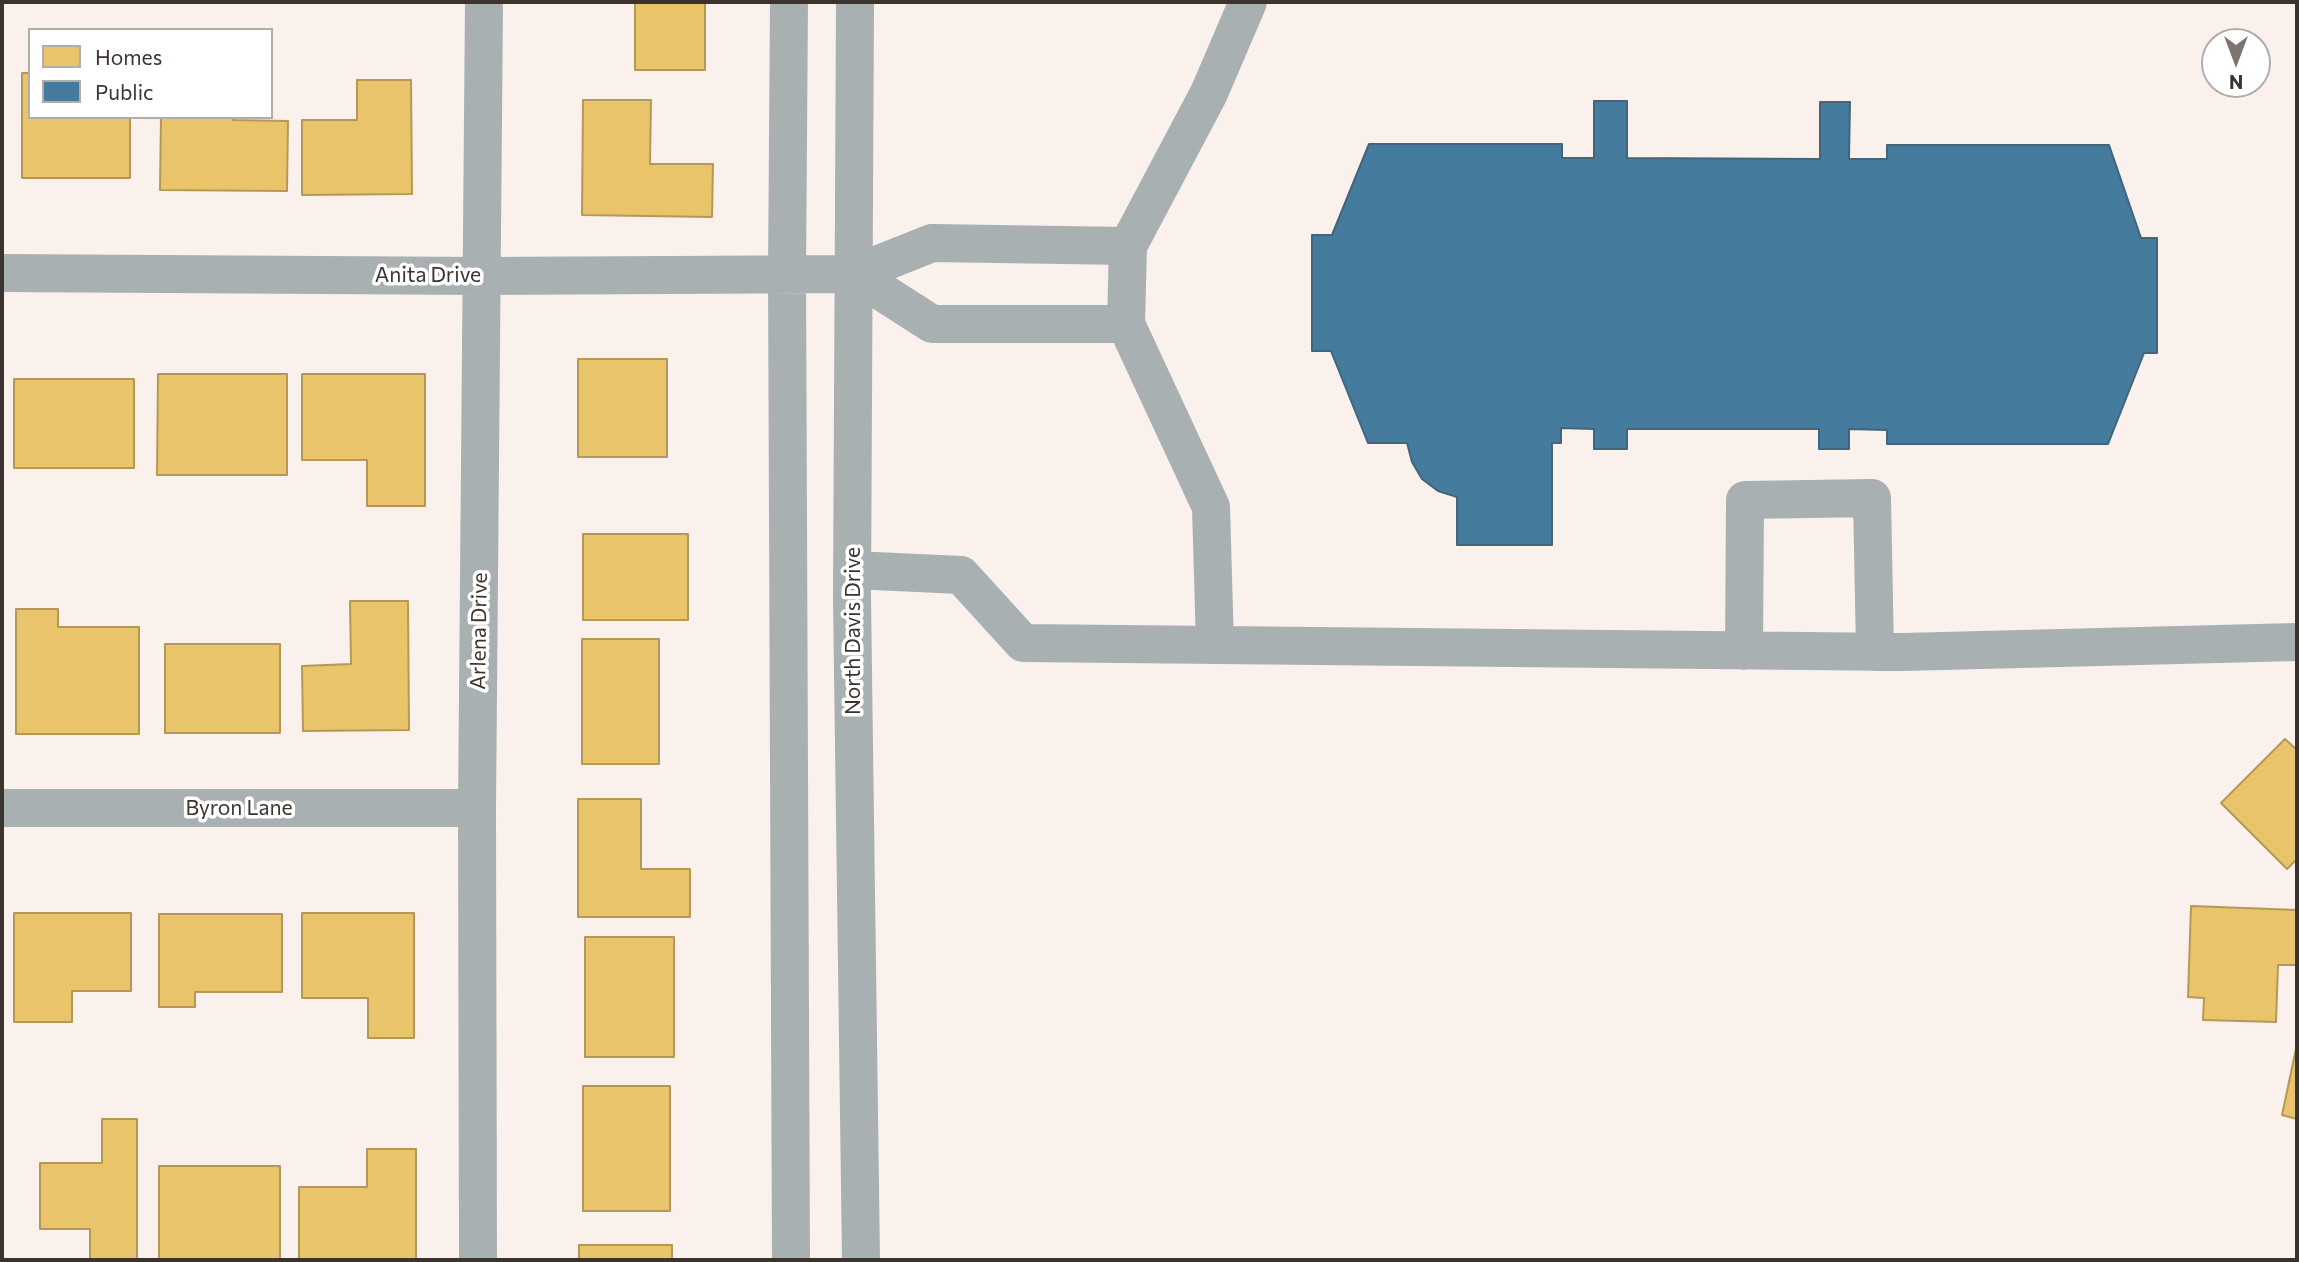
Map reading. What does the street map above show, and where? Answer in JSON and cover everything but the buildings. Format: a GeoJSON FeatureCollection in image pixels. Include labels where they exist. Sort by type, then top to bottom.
{"type":"FeatureCollection","features":[{"type":"Feature","properties":{"kind":"street","name":"Arlena Drive"},"geometry":{"type":"LineString","coordinates":[[478,1260],[477,808],[484,2]]}},
{"type":"Feature","properties":{"kind":"street"},"geometry":{"type":"LineString","coordinates":[[789,2],[787,274],[791,1260]]}},
{"type":"Feature","properties":{"kind":"street","name":"North Davis Drive"},"geometry":{"type":"LineString","coordinates":[[855,2],[852,570],[860,1260]]}},
{"type":"Feature","properties":{"kind":"street"},"geometry":{"type":"LineString","coordinates":[[1215,645],[1211,507],[1125,324],[1128,246],[1209,93],[1248,2]]}},
{"type":"Feature","properties":{"kind":"street"},"geometry":{"type":"LineString","coordinates":[[854,274],[932,243],[1128,246]]}},
{"type":"Feature","properties":{"kind":"street","name":"Anita Drive"},"geometry":{"type":"LineString","coordinates":[[2,273],[482,276],[854,274]]}},
{"type":"Feature","properties":{"kind":"street"},"geometry":{"type":"LineString","coordinates":[[854,274],[932,324],[1125,324]]}},
{"type":"Feature","properties":{"kind":"street"},"geometry":{"type":"LineString","coordinates":[[1744,651],[1745,500],[1872,498],[1875,652]]}},
{"type":"Feature","properties":{"kind":"street"},"geometry":{"type":"LineString","coordinates":[[852,570],[961,575],[1023,643],[1875,652],[2297,642]]}},
{"type":"Feature","properties":{"kind":"street","name":"Byron Lane"},"geometry":{"type":"LineString","coordinates":[[2,808],[477,808]]}}]}
